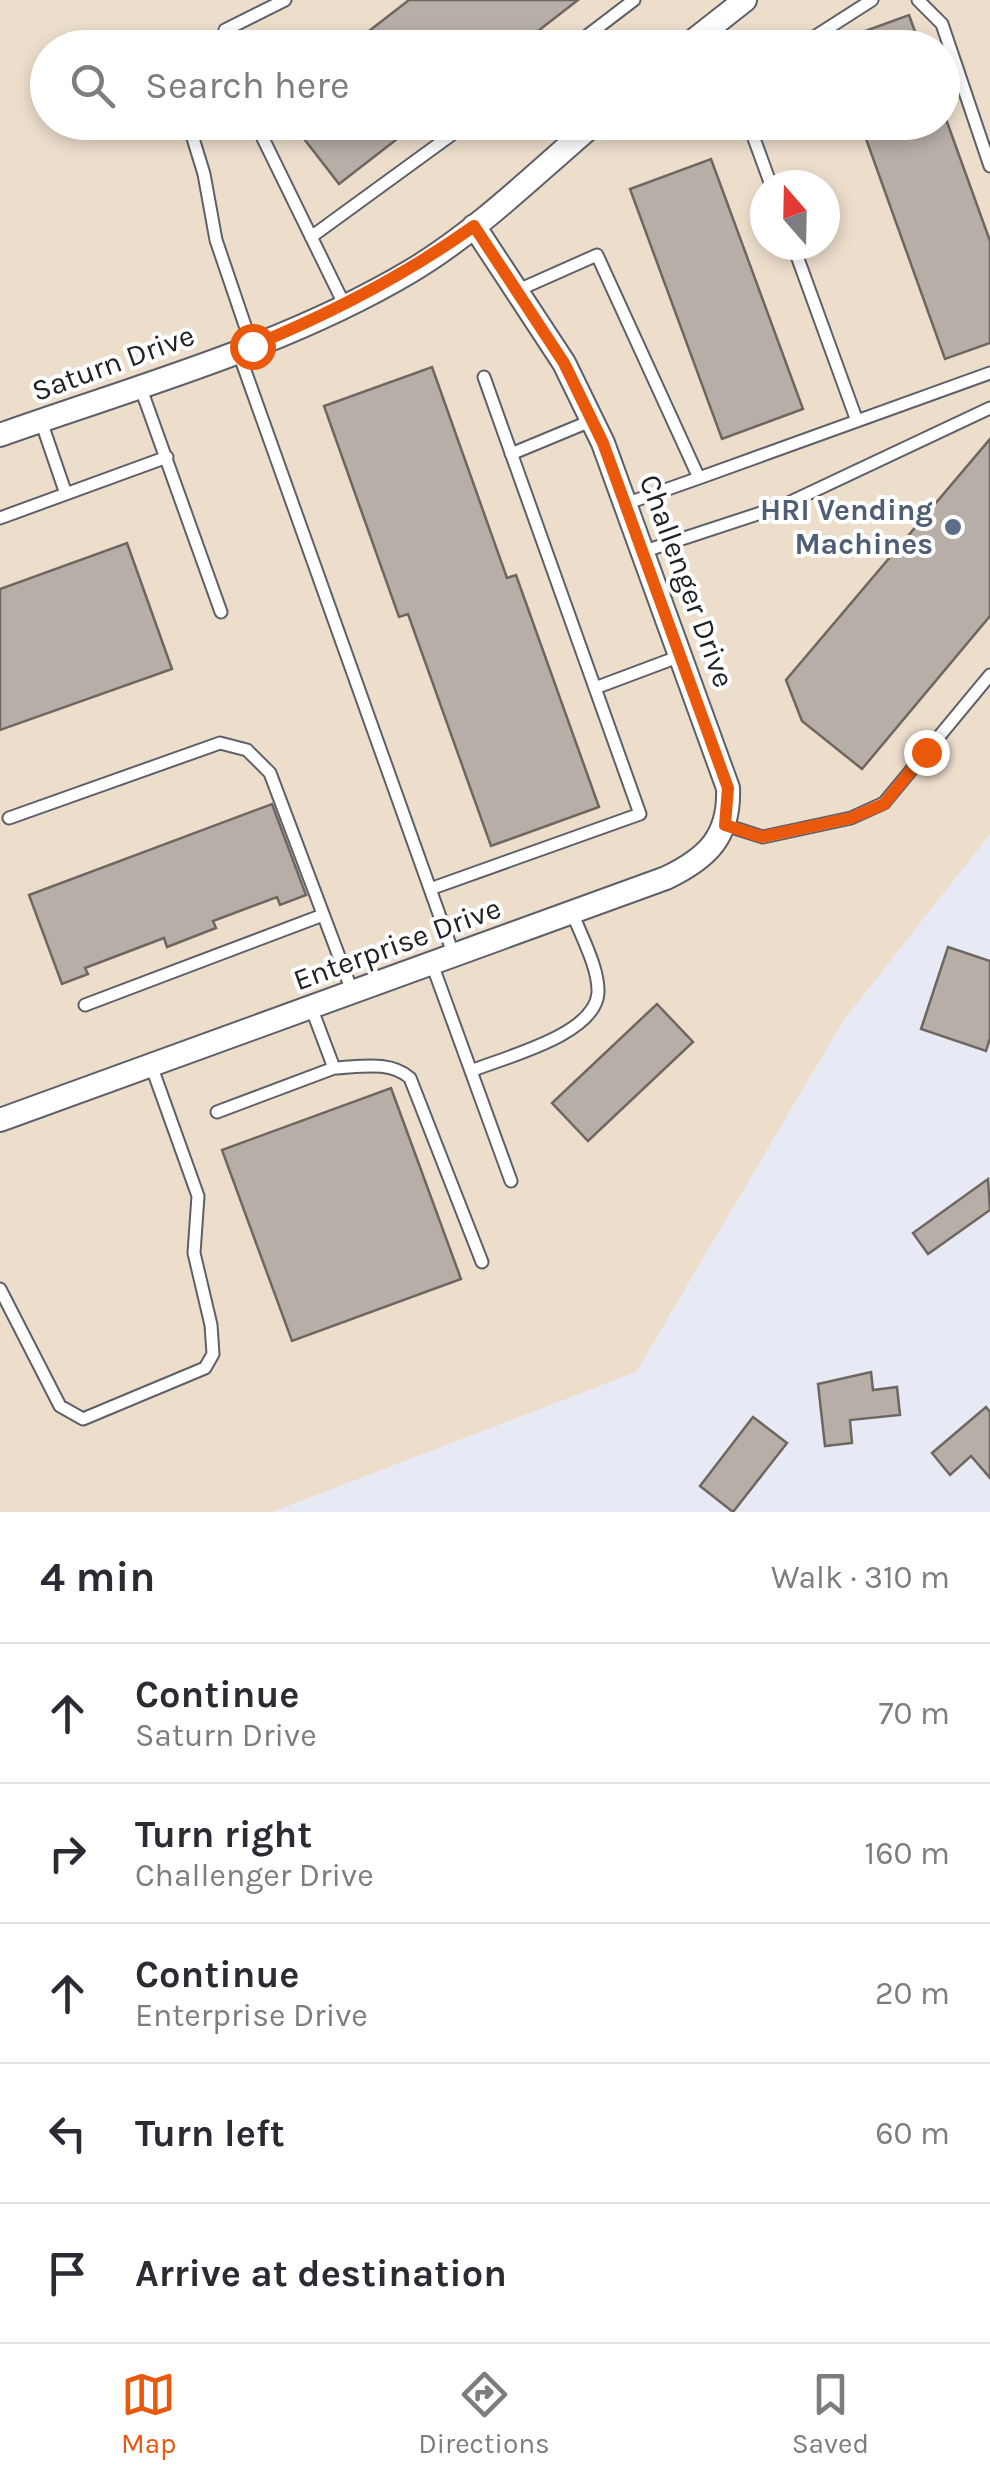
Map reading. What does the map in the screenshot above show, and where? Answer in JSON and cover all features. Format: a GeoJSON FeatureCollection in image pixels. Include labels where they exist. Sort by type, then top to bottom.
{"type":"FeatureCollection","features":[{"type":"Feature","properties":{"kind":"street"},"geometry":{"type":"LineString","coordinates":[[711,30],[744,0]]}},
{"type":"Feature","properties":{"kind":"street","name":"Saturn Drive"},"geometry":{"type":"LineString","coordinates":[[0,435],[245,348],[345,306],[413,270],[474,226],[575,140]]}},
{"type":"Feature","properties":{"kind":"street","name":"Challenger Drive"},"geometry":{"type":"LineString","coordinates":[[474,226],[564,363],[593,420],[628,504],[717,752],[728,788],[725,825]]}},
{"type":"Feature","properties":{"kind":"street","name":"Enterprise Drive"},"geometry":{"type":"LineString","coordinates":[[0,1120],[692,866],[708,853],[725,825]]}},
{"type":"Feature","properties":{"kind":"lane"},"geometry":{"type":"LineString","coordinates":[[225,30],[285,0]]}},
{"type":"Feature","properties":{"kind":"lane"},"geometry":{"type":"LineString","coordinates":[[595,30],[634,0]]}},
{"type":"Feature","properties":{"kind":"lane"},"geometry":{"type":"LineString","coordinates":[[918,0],[944,30]]}},
{"type":"Feature","properties":{"kind":"lane"},"geometry":{"type":"LineString","coordinates":[[827,30],[875,1]]}},
{"type":"Feature","properties":{"kind":"lane"},"geometry":{"type":"LineString","coordinates":[[960,77],[990,166]]}},
{"type":"Feature","properties":{"kind":"lane"},"geometry":{"type":"LineString","coordinates":[[194,140],[245,348],[430,889],[471,1071],[512,1181]]}},
{"type":"Feature","properties":{"kind":"lane"},"geometry":{"type":"LineString","coordinates":[[265,140],[345,306]]}},
{"type":"Feature","properties":{"kind":"lane"},"geometry":{"type":"LineString","coordinates":[[311,237],[443,140]]}},
{"type":"Feature","properties":{"kind":"lane"},"geometry":{"type":"LineString","coordinates":[[755,140],[766,170]]}},
{"type":"Feature","properties":{"kind":"lane"},"geometry":{"type":"LineString","coordinates":[[516,291],[597,255],[699,478]]}},
{"type":"Feature","properties":{"kind":"lane"},"geometry":{"type":"LineString","coordinates":[[798,260],[857,421]]}},
{"type":"Feature","properties":{"kind":"lane"},"geometry":{"type":"LineString","coordinates":[[628,504],[990,373]]}},
{"type":"Feature","properties":{"kind":"lane"},"geometry":{"type":"LineString","coordinates":[[430,889],[640,814],[484,377]]}},
{"type":"Feature","properties":{"kind":"lane"},"geometry":{"type":"LineString","coordinates":[[140,386],[221,612]]}},
{"type":"Feature","properties":{"kind":"lane"},"geometry":{"type":"LineString","coordinates":[[645,551],[782,506],[990,408]]}},
{"type":"Feature","properties":{"kind":"lane"},"geometry":{"type":"LineString","coordinates":[[41,420],[66,494]]}},
{"type":"Feature","properties":{"kind":"lane"},"geometry":{"type":"LineString","coordinates":[[511,454],[593,420]]}},
{"type":"Feature","properties":{"kind":"lane"},"geometry":{"type":"LineString","coordinates":[[0,518],[167,457]]}},
{"type":"Feature","properties":{"kind":"lane"},"geometry":{"type":"LineString","coordinates":[[595,688],[684,655]]}},
{"type":"Feature","properties":{"kind":"lane"},"geometry":{"type":"LineString","coordinates":[[725,825],[762,837],[851,818],[884,804],[990,675]]}},
{"type":"Feature","properties":{"kind":"lane"},"geometry":{"type":"LineString","coordinates":[[9,818],[220,743],[247,750],[270,773],[352,992]]}},
{"type":"Feature","properties":{"kind":"lane"},"geometry":{"type":"LineString","coordinates":[[471,1071],[574,1030],[590,1013],[598,995],[596,976],[572,912]]}},
{"type":"Feature","properties":{"kind":"lane"},"geometry":{"type":"LineString","coordinates":[[85,1005],[323,915]]}},
{"type":"Feature","properties":{"kind":"lane"},"geometry":{"type":"LineString","coordinates":[[311,1006],[334,1068]]}},
{"type":"Feature","properties":{"kind":"lane"},"geometry":{"type":"LineString","coordinates":[[0,1289],[60,1406],[83,1419],[205,1368],[213,1354],[212,1325],[194,1254],[198,1196],[150,1065]]}},
{"type":"Feature","properties":{"kind":"lane"},"geometry":{"type":"LineString","coordinates":[[216,1112],[334,1068],[400,1069],[410,1078],[482,1262]]}},
{"type":"Feature","properties":{"kind":"shaded area"},"geometry":{"type":"Polygon","coordinates":[[[0,0],[990,0],[990,834],[843,1021],[636,1372],[272,1512],[0,1512],[0,0]]]}},
{"type":"Feature","properties":{"kind":"building"},"geometry":{"type":"Polygon","coordinates":[[[409,0],[578,0],[539,30],[370,30],[409,0]]]}},
{"type":"Feature","properties":{"kind":"building"},"geometry":{"type":"Polygon","coordinates":[[[909,15],[914,30],[868,30],[909,15]]]}},
{"type":"Feature","properties":{"kind":"building"},"geometry":{"type":"Polygon","coordinates":[[[305,140],[396,140],[339,184],[305,140]]]}},
{"type":"Feature","properties":{"kind":"building"},"geometry":{"type":"Polygon","coordinates":[[[866,140],[954,140],[990,241],[990,343],[945,359],[866,140]]]}},
{"type":"Feature","properties":{"kind":"building"},"geometry":{"type":"Polygon","coordinates":[[[711,159],[803,409],[722,439],[630,189],[711,159]]]}},
{"type":"Feature","properties":{"kind":"building"},"geometry":{"type":"Polygon","coordinates":[[[432,367],[507,578],[516,575],[599,807],[491,846],[408,614],[399,617],[324,406],[432,367]]]}},
{"type":"Feature","properties":{"kind":"building","name":"HRI Vending Machines"},"geometry":{"type":"Polygon","coordinates":[[[990,439],[990,616],[862,769],[802,721],[786,680],[990,439]]]}},
{"type":"Feature","properties":{"kind":"building"},"geometry":{"type":"Polygon","coordinates":[[[127,543],[172,669],[0,730],[0,589],[127,543]]]}},
{"type":"Feature","properties":{"kind":"building"},"geometry":{"type":"Polygon","coordinates":[[[272,804],[306,895],[280,905],[277,897],[213,921],[216,928],[167,947],[164,938],[85,968],[88,974],[62,984],[29,895],[272,804]]]}},
{"type":"Feature","properties":{"kind":"building"},"geometry":{"type":"Polygon","coordinates":[[[948,947],[990,961],[990,1038],[986,1051],[921,1029],[948,947]]]}},
{"type":"Feature","properties":{"kind":"building"},"geometry":{"type":"Polygon","coordinates":[[[657,1004],[693,1042],[588,1141],[552,1103],[657,1004]]]}},
{"type":"Feature","properties":{"kind":"building"},"geometry":{"type":"Polygon","coordinates":[[[391,1088],[461,1279],[292,1341],[222,1150],[391,1088]]]}},
{"type":"Feature","properties":{"kind":"building"},"geometry":{"type":"Polygon","coordinates":[[[988,1179],[990,1210],[928,1254],[913,1233],[988,1179]]]}},
{"type":"Feature","properties":{"kind":"building"},"geometry":{"type":"Polygon","coordinates":[[[871,1372],[873,1390],[897,1387],[900,1415],[850,1420],[852,1443],[825,1446],[818,1384],[871,1372]]]}},
{"type":"Feature","properties":{"kind":"building"},"geometry":{"type":"Polygon","coordinates":[[[986,1407],[990,1412],[990,1478],[971,1456],[950,1475],[932,1453],[986,1407]]]}},
{"type":"Feature","properties":{"kind":"building"},"geometry":{"type":"Polygon","coordinates":[[[753,1417],[787,1443],[733,1512],[700,1486],[753,1417]]]}},
{"type":"Feature","properties":{"kind":"place","name":"HRI Vending Machines"},"geometry":{"type":"Point","coordinates":[953,527]}},
{"type":"Feature","properties":{"kind":"route"},"geometry":{"type":"LineString","coordinates":[[252,346],[338,310],[413,270],[474,226],[564,363],[603,443],[684,655],[728,788],[729,814],[725,825],[762,837],[851,818],[884,804],[926,752]]}}]}
